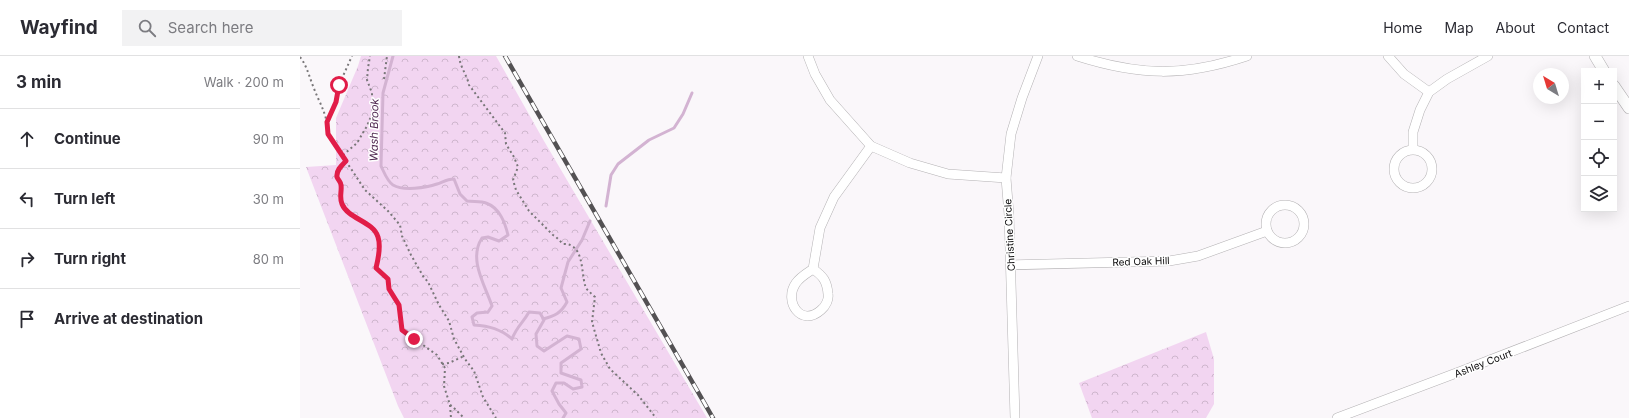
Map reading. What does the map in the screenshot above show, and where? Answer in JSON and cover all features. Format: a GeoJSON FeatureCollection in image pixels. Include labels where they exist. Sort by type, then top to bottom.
{"type":"FeatureCollection","features":[{"type":"Feature","properties":{"kind":"street"},"geometry":{"type":"LineString","coordinates":[[808,56],[815,74],[830,100],[870,146],[910,163],[948,174],[1006,178]]}},
{"type":"Feature","properties":{"kind":"street","name":"Christine Circle"},"geometry":{"type":"LineString","coordinates":[[1015,418],[1010,215],[1006,178],[1012,134],[1022,98],[1038,56]]}},
{"type":"Feature","properties":{"kind":"street"},"geometry":{"type":"LineString","coordinates":[[1077,56],[1127,70],[1166,72],[1199,69],[1226,63],[1247,56]]}},
{"type":"Feature","properties":{"kind":"street"},"geometry":{"type":"LineString","coordinates":[[1388,56],[1404,74],[1429,92]]}},
{"type":"Feature","properties":{"kind":"street"},"geometry":{"type":"LineString","coordinates":[[1413,149],[1412,132],[1420,110],[1429,92],[1447,79],[1488,56]]}},
{"type":"Feature","properties":{"kind":"street"},"geometry":{"type":"LineString","coordinates":[[1595,56],[1602,68]]}},
{"type":"Feature","properties":{"kind":"street"},"geometry":{"type":"LineString","coordinates":[[1617,90],[1629,108]]}},
{"type":"Feature","properties":{"kind":"street"},"geometry":{"type":"LineString","coordinates":[[813,269],[822,276],[827,285],[829,298],[824,308],[817,314],[809,317],[802,315],[794,308],[791,298],[796,283],[813,269],[820,228],[834,197],[870,146]]}},
{"type":"Feature","properties":{"kind":"street"},"geometry":{"type":"LineString","coordinates":[[1413,149],[1419,150],[1429,158],[1432,170],[1428,182],[1423,186],[1411,188],[1399,183],[1395,178],[1394,165],[1396,158],[1401,153],[1413,149]]}},
{"type":"Feature","properties":{"kind":"street"},"geometry":{"type":"LineString","coordinates":[[1281,205],[1290,206],[1301,214],[1303,221],[1302,230],[1299,237],[1291,242],[1282,243],[1277,241],[1270,236],[1267,231],[1267,216],[1275,208],[1281,205]]}},
{"type":"Feature","properties":{"kind":"street","name":"Red Oak Hill"},"geometry":{"type":"LineString","coordinates":[[1011,266],[1169,261],[1198,256],[1267,231]]}},
{"type":"Feature","properties":{"kind":"street","name":"Ashley Court"},"geometry":{"type":"LineString","coordinates":[[1336,418],[1629,306]]}},
{"type":"Feature","properties":{"kind":"path"},"geometry":{"type":"LineString","coordinates":[[327,122],[336,102],[339,85],[352,56]]}},
{"type":"Feature","properties":{"kind":"path"},"geometry":{"type":"LineString","coordinates":[[343,156],[357,143],[372,114],[372,93],[367,80],[370,56]]}},
{"type":"Feature","properties":{"kind":"path"},"geometry":{"type":"LineString","coordinates":[[384,79],[387,56]]}},
{"type":"Feature","properties":{"kind":"path"},"geometry":{"type":"LineString","coordinates":[[459,56],[462,67],[468,78],[469,85],[505,133],[506,144],[518,167],[513,180],[516,190],[529,211],[553,235],[563,244],[569,244],[575,248],[583,269],[585,285],[595,297],[592,322],[601,353],[610,369],[638,395],[656,418]]}},
{"type":"Feature","properties":{"kind":"path"},"geometry":{"type":"LineString","coordinates":[[300,57],[305,64],[313,88],[323,106],[328,134],[365,190],[388,211],[400,225],[402,236],[411,255],[428,282],[439,305],[449,321],[454,339],[474,371],[483,397],[496,418]]}},
{"type":"Feature","properties":{"kind":"path"},"geometry":{"type":"LineString","coordinates":[[346,161],[337,172],[337,177],[342,186],[342,205],[375,232],[378,237],[379,245],[376,268],[388,279],[389,289],[399,305],[402,330],[437,355],[445,368],[446,374],[444,386],[450,405],[451,418]]}},
{"type":"Feature","properties":{"kind":"path"},"geometry":{"type":"LineString","coordinates":[[442,364],[449,363],[464,356]]}},
{"type":"Feature","properties":{"kind":"path"},"geometry":{"type":"LineString","coordinates":[[450,405],[464,418]]}},
{"type":"Feature","properties":{"kind":"green space"},"geometry":{"type":"Polygon","coordinates":[[[361,56],[496,56],[544,141],[707,418],[404,418],[398,406],[306,167],[336,165],[336,118],[361,56]]]}},
{"type":"Feature","properties":{"kind":"green space"},"geometry":{"type":"Polygon","coordinates":[[[1206,332],[1214,359],[1214,404],[1206,418],[1092,418],[1079,383],[1206,332]]]}},
{"type":"Feature","properties":{"kind":"waterway","name":"Wash Brook"},"geometry":{"type":"LineString","coordinates":[[393,56],[383,93],[381,166],[389,181],[397,187],[427,187],[454,179],[460,194],[467,201],[482,202],[491,205],[501,216],[508,235],[499,241],[488,237],[482,238],[478,246],[477,263],[479,272],[492,306],[488,312],[477,313],[472,317],[474,325],[494,329],[504,333],[512,339],[529,312],[540,313],[544,320],[536,334],[537,346],[544,351],[567,336],[579,339],[581,349],[561,363],[561,373],[581,380],[582,387],[573,389],[564,383],[556,383],[552,391],[566,413],[563,418]]}},
{"type":"Feature","properties":{"kind":"waterway"},"geometry":{"type":"LineString","coordinates":[[606,206],[611,175],[618,164],[649,140],[674,128],[683,114],[692,93]]}},
{"type":"Feature","properties":{"kind":"waterway"},"geometry":{"type":"LineString","coordinates":[[543,319],[557,314],[567,302],[561,288],[568,262],[582,240],[590,221]]}},
{"type":"Feature","properties":{"kind":"railway"},"geometry":{"type":"LineString","coordinates":[[505,56],[713,418]]}},
{"type":"Feature","properties":{"kind":"route"},"geometry":{"type":"LineString","coordinates":[[339,85],[336,102],[327,122],[328,134],[346,161],[337,172],[337,177],[342,186],[342,205],[375,232],[378,237],[379,245],[376,268],[388,279],[389,289],[399,305],[402,330],[414,339]]}}]}
